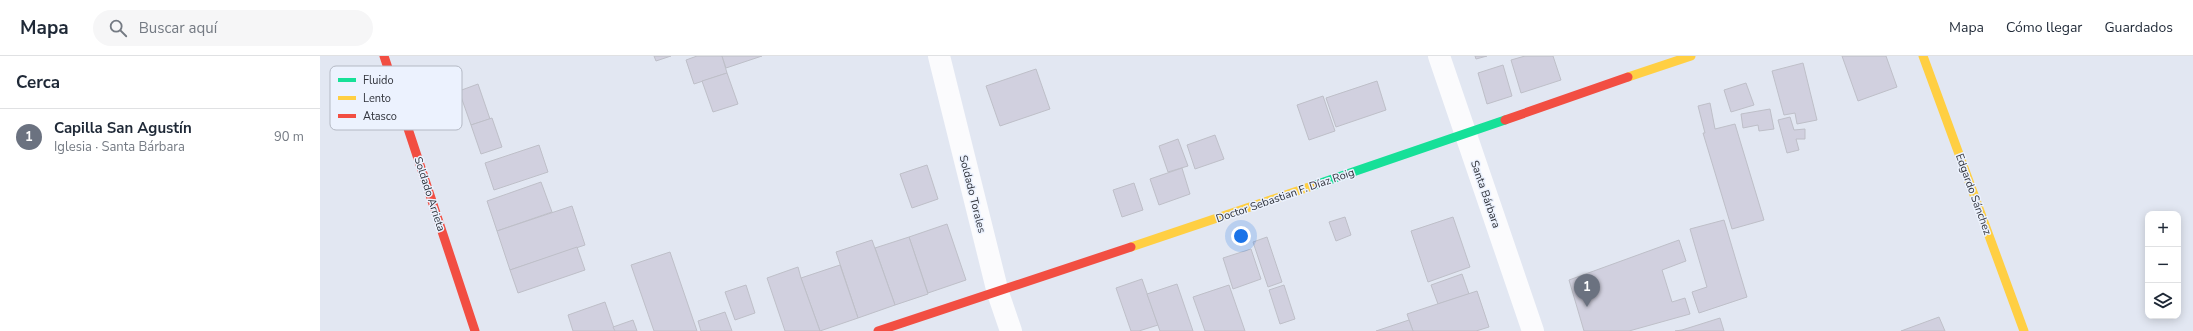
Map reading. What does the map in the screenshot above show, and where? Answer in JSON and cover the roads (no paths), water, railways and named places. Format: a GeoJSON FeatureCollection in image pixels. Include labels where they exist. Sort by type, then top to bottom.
{"type":"FeatureCollection","features":[{"type":"Feature","properties":{"kind":"street","name":"Soldado Arrieta"},"geometry":{"type":"LineString","coordinates":[[384,56],[387,66]]}},
{"type":"Feature","properties":{"kind":"street","name":"Soldado Torales"},"geometry":{"type":"LineString","coordinates":[[939,56],[998,293],[1011,331]]}},
{"type":"Feature","properties":{"kind":"street","name":"Santa Bárbara"},"geometry":{"type":"LineString","coordinates":[[1439,56],[1533,331]]}},
{"type":"Feature","properties":{"kind":"street","name":"Doctor Sebastian F. Díaz Roig"},"geometry":{"type":"LineString","coordinates":[[878,331],[998,293],[1691,56]]}},
{"type":"Feature","properties":{"kind":"street","name":"Edgardo Sánchez"},"geometry":{"type":"LineString","coordinates":[[1923,56],[2024,331]]}},
{"type":"Feature","properties":{"kind":"street","name":"Soldado Arrieta"},"geometry":{"type":"LineString","coordinates":[[408,130],[475,331]]}},
{"type":"Feature","properties":{"kind":"place","name":"Capilla San Agustín"},"geometry":{"type":"Point","coordinates":[1587,307]}}]}
